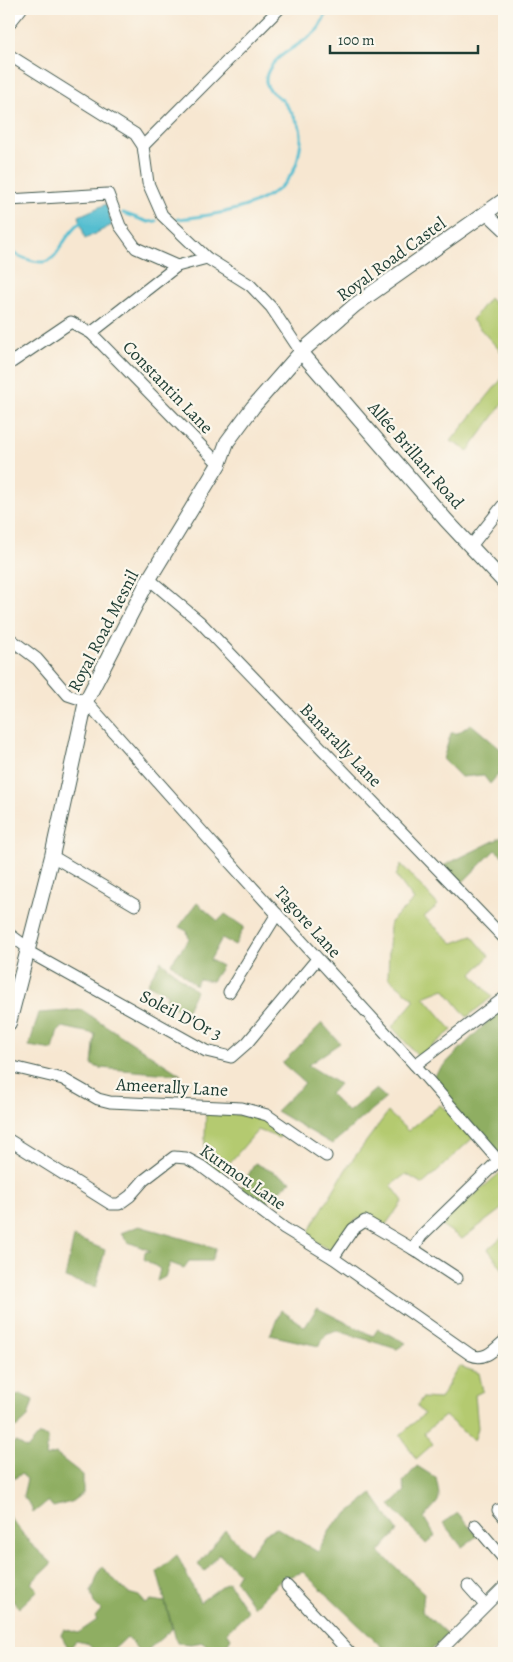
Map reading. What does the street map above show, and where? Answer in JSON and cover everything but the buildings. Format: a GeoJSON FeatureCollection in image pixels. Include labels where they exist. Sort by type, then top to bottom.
{"type":"FeatureCollection","features":[{"type":"Feature","properties":{"kind":"main road","name":"Royal Road Castel"},"geometry":{"type":"LineString","coordinates":[[301,352],[355,306],[504,200]]}},
{"type":"Feature","properties":{"kind":"main road","name":"Royal Road Mesnil"},"geometry":{"type":"LineString","coordinates":[[10,1015],[52,856],[86,701],[149,580],[220,464],[228,442],[301,352]]}},
{"type":"Feature","properties":{"kind":"main road","name":"Allée Brillant Road"},"geometry":{"type":"LineString","coordinates":[[301,352],[504,582]]}},
{"type":"Feature","properties":{"kind":"street"},"geometry":{"type":"LineString","coordinates":[[9,24],[21,9]]}},
{"type":"Feature","properties":{"kind":"street"},"geometry":{"type":"LineString","coordinates":[[143,146],[279,9]]}},
{"type":"Feature","properties":{"kind":"street"},"geometry":{"type":"LineString","coordinates":[[9,55],[128,128],[143,146],[148,184],[162,215],[207,258],[250,285],[271,307],[301,352]]}},
{"type":"Feature","properties":{"kind":"street"},"geometry":{"type":"LineString","coordinates":[[9,200],[104,194],[110,196],[120,226],[136,248],[177,266]]}},
{"type":"Feature","properties":{"kind":"street"},"geometry":{"type":"LineString","coordinates":[[486,213],[504,230]]}},
{"type":"Feature","properties":{"kind":"street"},"geometry":{"type":"LineString","coordinates":[[9,364],[71,322],[91,333],[177,266],[207,258]]}},
{"type":"Feature","properties":{"kind":"street","name":"Constantin Lane"},"geometry":{"type":"LineString","coordinates":[[91,333],[220,464]]}},
{"type":"Feature","properties":{"kind":"street"},"geometry":{"type":"LineString","coordinates":[[471,546],[504,504]]}},
{"type":"Feature","properties":{"kind":"street","name":"Banarally Lane"},"geometry":{"type":"LineString","coordinates":[[149,580],[200,622],[504,938]]}},
{"type":"Feature","properties":{"kind":"street"},"geometry":{"type":"LineString","coordinates":[[9,638],[37,658],[68,695],[86,701]]}},
{"type":"Feature","properties":{"kind":"street","name":"Tagore Lane"},"geometry":{"type":"LineString","coordinates":[[86,701],[277,914],[416,1065],[502,1164]]}},
{"type":"Feature","properties":{"kind":"street"},"geometry":{"type":"LineString","coordinates":[[52,856],[135,905]]}},
{"type":"Feature","properties":{"kind":"street"},"geometry":{"type":"LineString","coordinates":[[229,992],[277,914]]}},
{"type":"Feature","properties":{"kind":"street"},"geometry":{"type":"LineString","coordinates":[[9,934],[28,949]]}},
{"type":"Feature","properties":{"kind":"street","name":"Soleil D'Or 3"},"geometry":{"type":"LineString","coordinates":[[28,949],[206,1051],[231,1057],[247,1043],[317,958]]}},
{"type":"Feature","properties":{"kind":"street"},"geometry":{"type":"LineString","coordinates":[[416,1065],[504,998]]}},
{"type":"Feature","properties":{"kind":"street","name":"Ameerally Lane"},"geometry":{"type":"LineString","coordinates":[[9,1066],[64,1079],[98,1099],[110,1102],[242,1108],[267,1114],[326,1156]]}},
{"type":"Feature","properties":{"kind":"street","name":"Kurmou Lane"},"geometry":{"type":"LineString","coordinates":[[9,1140],[112,1204],[119,1204],[130,1196],[144,1180],[174,1157],[186,1158],[471,1355],[478,1358],[484,1357],[504,1341]]}},
{"type":"Feature","properties":{"kind":"street"},"geometry":{"type":"LineString","coordinates":[[413,1249],[421,1236],[502,1164]]}},
{"type":"Feature","properties":{"kind":"street"},"geometry":{"type":"LineString","coordinates":[[333,1258],[352,1229],[365,1220],[457,1278]]}},
{"type":"Feature","properties":{"kind":"street"},"geometry":{"type":"LineString","coordinates":[[475,1525],[504,1559]]}},
{"type":"Feature","properties":{"kind":"street"},"geometry":{"type":"LineString","coordinates":[[287,1586],[350,1653]]}},
{"type":"Feature","properties":{"kind":"street"},"geometry":{"type":"LineString","coordinates":[[468,1586],[485,1605]]}},
{"type":"Feature","properties":{"kind":"street"},"geometry":{"type":"LineString","coordinates":[[438,1653],[504,1587]]}},
{"type":"Feature","properties":{"kind":"green space"},"geometry":{"type":"Polygon","coordinates":[[[489,298],[504,314],[504,355],[472,320],[489,298]]]}},
{"type":"Feature","properties":{"kind":"green space"},"geometry":{"type":"Polygon","coordinates":[[[504,376],[504,402],[468,451],[451,441],[504,376]]]}},
{"type":"Feature","properties":{"kind":"green space"},"geometry":{"type":"Polygon","coordinates":[[[471,724],[504,752],[504,775],[500,772],[490,784],[483,775],[461,777],[443,759],[451,733],[458,733],[471,724]]]}},
{"type":"Feature","properties":{"kind":"green space"},"geometry":{"type":"Polygon","coordinates":[[[504,836],[504,857],[495,850],[461,884],[443,866],[504,836]]]}},
{"type":"Feature","properties":{"kind":"green space"},"geometry":{"type":"Polygon","coordinates":[[[401,864],[438,905],[424,917],[453,943],[472,936],[489,956],[472,974],[492,997],[467,1017],[444,989],[424,997],[452,1030],[419,1057],[392,1027],[415,1000],[388,977],[390,922],[414,900],[396,876],[401,864]]]}},
{"type":"Feature","properties":{"kind":"green space"},"geometry":{"type":"Polygon","coordinates":[[[197,903],[218,921],[225,914],[244,927],[235,945],[222,938],[210,960],[222,966],[212,981],[199,979],[195,985],[171,963],[189,939],[187,931],[179,927],[197,903]]]}},
{"type":"Feature","properties":{"kind":"green space"},"geometry":{"type":"Polygon","coordinates":[[[161,961],[196,991],[186,1012],[166,1004],[167,994],[147,984],[161,961]]]}},
{"type":"Feature","properties":{"kind":"green space"},"geometry":{"type":"Polygon","coordinates":[[[504,1005],[504,1166],[429,1080],[504,1005]]]}},
{"type":"Feature","properties":{"kind":"green space"},"geometry":{"type":"Polygon","coordinates":[[[82,1010],[181,1075],[100,1068],[92,1065],[95,1034],[63,1027],[57,1033],[53,1050],[29,1046],[39,1013],[82,1010]]]}},
{"type":"Feature","properties":{"kind":"green space"},"geometry":{"type":"Polygon","coordinates":[[[322,1023],[340,1043],[308,1065],[339,1084],[330,1094],[348,1112],[376,1089],[386,1098],[332,1144],[276,1111],[305,1083],[282,1063],[322,1023]]]}},
{"type":"Feature","properties":{"kind":"green space"},"geometry":{"type":"Polygon","coordinates":[[[440,1105],[476,1135],[423,1184],[406,1174],[391,1185],[403,1201],[384,1227],[371,1217],[356,1219],[331,1251],[306,1236],[348,1166],[388,1112],[408,1131],[440,1105]]]}},
{"type":"Feature","properties":{"kind":"green space"},"geometry":{"type":"Polygon","coordinates":[[[206,1112],[253,1116],[284,1130],[279,1138],[258,1130],[219,1175],[204,1162],[206,1112]]]}},
{"type":"Feature","properties":{"kind":"green space"},"geometry":{"type":"Polygon","coordinates":[[[255,1163],[291,1181],[262,1206],[240,1190],[255,1163]]]}},
{"type":"Feature","properties":{"kind":"green space"},"geometry":{"type":"Polygon","coordinates":[[[502,1171],[504,1175],[504,1207],[462,1239],[440,1224],[502,1171]]]}},
{"type":"Feature","properties":{"kind":"green space"},"geometry":{"type":"Polygon","coordinates":[[[139,1226],[216,1248],[211,1261],[189,1261],[184,1268],[170,1263],[165,1277],[157,1281],[160,1269],[144,1259],[145,1252],[151,1251],[128,1242],[121,1233],[139,1226]]]}},
{"type":"Feature","properties":{"kind":"green space"},"geometry":{"type":"Polygon","coordinates":[[[504,1235],[504,1271],[488,1249],[504,1235]]]}},
{"type":"Feature","properties":{"kind":"green space"},"geometry":{"type":"Polygon","coordinates":[[[74,1237],[105,1250],[96,1287],[65,1278],[74,1237]]]}},
{"type":"Feature","properties":{"kind":"green space"},"geometry":{"type":"Polygon","coordinates":[[[317,1308],[373,1336],[378,1329],[406,1343],[397,1349],[338,1331],[327,1333],[319,1346],[270,1335],[281,1310],[305,1327],[317,1308]]]}},
{"type":"Feature","properties":{"kind":"green space"},"geometry":{"type":"Polygon","coordinates":[[[459,1366],[479,1373],[483,1391],[475,1395],[478,1428],[474,1441],[445,1416],[424,1433],[433,1444],[416,1459],[400,1435],[424,1414],[417,1406],[422,1398],[440,1399],[459,1366]]]}},
{"type":"Feature","properties":{"kind":"green space"},"geometry":{"type":"Polygon","coordinates":[[[20,1394],[33,1400],[28,1417],[16,1428],[9,1424],[9,1400],[20,1394]]]}},
{"type":"Feature","properties":{"kind":"green space"},"geometry":{"type":"Polygon","coordinates":[[[39,1435],[48,1437],[46,1457],[56,1454],[83,1475],[83,1493],[71,1502],[53,1507],[48,1501],[33,1513],[31,1506],[23,1496],[27,1479],[21,1474],[15,1478],[9,1478],[9,1445],[16,1442],[27,1449],[39,1435]]]}},
{"type":"Feature","properties":{"kind":"green space"},"geometry":{"type":"Polygon","coordinates":[[[417,1466],[436,1478],[439,1493],[438,1501],[424,1518],[435,1536],[426,1544],[390,1505],[405,1491],[403,1482],[417,1466]]]}},
{"type":"Feature","properties":{"kind":"green space"},"geometry":{"type":"Polygon","coordinates":[[[372,1494],[398,1531],[379,1552],[424,1593],[422,1611],[447,1634],[429,1653],[388,1653],[303,1572],[282,1579],[254,1607],[235,1580],[239,1573],[219,1554],[205,1571],[198,1565],[225,1530],[249,1555],[265,1533],[277,1528],[318,1552],[333,1525],[372,1494]]]}},
{"type":"Feature","properties":{"kind":"green space"},"geometry":{"type":"Polygon","coordinates":[[[458,1513],[477,1536],[462,1547],[443,1523],[458,1513]]]}},
{"type":"Feature","properties":{"kind":"green space"},"geometry":{"type":"Polygon","coordinates":[[[9,1516],[31,1544],[52,1563],[31,1583],[38,1590],[19,1608],[9,1597],[14,1585],[9,1581],[9,1544],[13,1539],[9,1536],[9,1516]]]}},
{"type":"Feature","properties":{"kind":"green space"},"geometry":{"type":"Polygon","coordinates":[[[177,1555],[200,1602],[228,1582],[248,1612],[227,1632],[231,1638],[222,1653],[214,1653],[203,1642],[191,1644],[177,1643],[157,1572],[177,1555]]]}},
{"type":"Feature","properties":{"kind":"green space"},"geometry":{"type":"Polygon","coordinates":[[[102,1567],[128,1593],[139,1596],[146,1604],[151,1600],[165,1602],[172,1629],[144,1653],[141,1653],[127,1637],[112,1651],[96,1651],[86,1643],[76,1641],[69,1649],[61,1635],[64,1629],[78,1633],[97,1620],[95,1617],[101,1610],[94,1603],[91,1592],[102,1567]]]}},
{"type":"Feature","properties":{"kind":"water"},"geometry":{"type":"Polygon","coordinates":[[[106,204],[112,225],[85,239],[79,216],[106,204]]]}},
{"type":"Feature","properties":{"kind":"waterway"},"geometry":{"type":"LineString","coordinates":[[178,219],[214,214],[252,204],[269,196],[283,185],[294,171],[300,146],[300,127],[285,103],[268,87],[266,83],[267,74],[276,60],[318,29],[328,9]]}},
{"type":"Feature","properties":{"kind":"waterway"},"geometry":{"type":"LineString","coordinates":[[123,213],[148,222],[156,221]]}},
{"type":"Feature","properties":{"kind":"waterway"},"geometry":{"type":"LineString","coordinates":[[9,251],[27,259],[39,262],[48,261],[82,221]]}}]}
